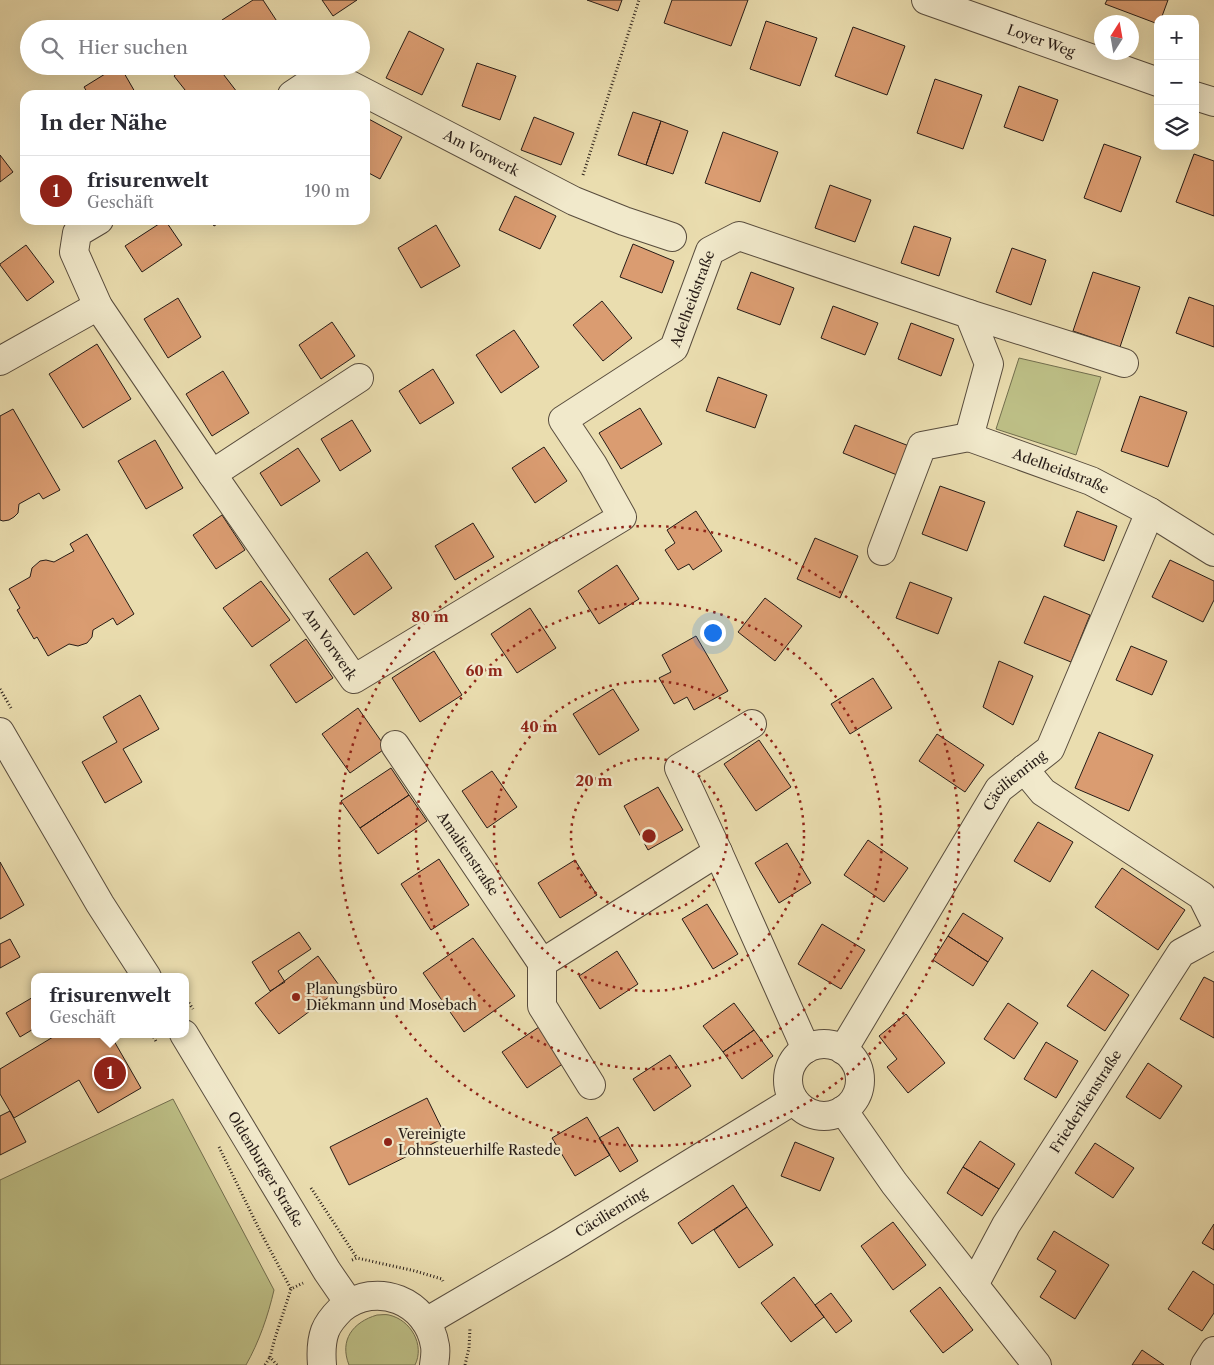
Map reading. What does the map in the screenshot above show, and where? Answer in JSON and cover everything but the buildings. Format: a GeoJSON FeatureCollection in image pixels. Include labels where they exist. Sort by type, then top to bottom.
{"type":"FeatureCollection","features":[{"type":"Feature","properties":{"kind":"street","name":"Loyer Weg"},"geometry":{"type":"LineString","coordinates":[[926,0],[1154,81]]}},
{"type":"Feature","properties":{"kind":"street","name":"Am Vorwerk"},"geometry":{"type":"LineString","coordinates":[[300,90],[307,86],[350,85],[360,90]]}},
{"type":"Feature","properties":{"kind":"street","name":"Am Vorwerk"},"geometry":{"type":"LineString","coordinates":[[370,95],[574,201],[624,221],[672,237]]}},
{"type":"Feature","properties":{"kind":"street"},"geometry":{"type":"LineString","coordinates":[[1199,97],[1214,102]]}},
{"type":"Feature","properties":{"kind":"street","name":"Am Vorwerk"},"geometry":{"type":"LineString","coordinates":[[91,225],[77,233],[74,252],[98,306],[354,679],[622,517]]}},
{"type":"Feature","properties":{"kind":"street","name":"Adelheidstraße"},"geometry":{"type":"LineString","coordinates":[[622,517],[593,465],[563,420],[674,348],[710,251],[739,236],[969,314],[1124,363]]}},
{"type":"Feature","properties":{"kind":"street"},"geometry":{"type":"LineString","coordinates":[[0,361],[98,306]]}},
{"type":"Feature","properties":{"kind":"street"},"geometry":{"type":"LineString","coordinates":[[882,551],[922,446],[969,437],[989,364],[969,314]]}},
{"type":"Feature","properties":{"kind":"street"},"geometry":{"type":"LineString","coordinates":[[212,474],[359,378]]}},
{"type":"Feature","properties":{"kind":"street","name":"Adelheidstraße"},"geometry":{"type":"LineString","coordinates":[[969,437],[1091,480],[1150,512]]}},
{"type":"Feature","properties":{"kind":"street"},"geometry":{"type":"LineString","coordinates":[[1150,512],[1214,552]]}},
{"type":"Feature","properties":{"kind":"street","name":"Cäcilienring"},"geometry":{"type":"LineString","coordinates":[[844,1050],[999,789],[1050,749],[1150,512]]}},
{"type":"Feature","properties":{"kind":"street"},"geometry":{"type":"LineString","coordinates":[[752,724],[679,768],[806,1049]]}},
{"type":"Feature","properties":{"kind":"street"},"geometry":{"type":"LineString","coordinates":[[0,732],[100,904],[145,973]]}},
{"type":"Feature","properties":{"kind":"street","name":"Amalienstraße"},"geometry":{"type":"LineString","coordinates":[[395,746],[542,963]]}},
{"type":"Feature","properties":{"kind":"street"},"geometry":{"type":"LineString","coordinates":[[1024,769],[1043,792],[1202,896],[1214,920]]}},
{"type":"Feature","properties":{"kind":"street"},"geometry":{"type":"LineString","coordinates":[[591,1084],[542,1006],[542,963],[718,852]]}},
{"type":"Feature","properties":{"kind":"street","name":"Friederikenstraße"},"geometry":{"type":"LineString","coordinates":[[974,1285],[1006,1225],[1181,953],[1214,935]]}},
{"type":"Feature","properties":{"kind":"street","name":"Oldenburger Straße"},"geometry":{"type":"LineString","coordinates":[[186,1038],[327,1271],[349,1303]]}},
{"type":"Feature","properties":{"kind":"street"},"geometry":{"type":"LineString","coordinates":[[825,1044],[844,1050],[858,1068],[860,1080],[858,1092],[852,1102],[844,1110],[831,1115],[817,1115],[804,1110],[794,1100],[788,1082],[789,1072],[795,1058],[798,1054],[815,1045],[825,1044]]}},
{"type":"Feature","properties":{"kind":"street","name":"Cäcilienring"},"geometry":{"type":"LineString","coordinates":[[426,1322],[561,1243],[794,1100]]}},
{"type":"Feature","properties":{"kind":"street"},"geometry":{"type":"LineString","coordinates":[[844,1110],[894,1183],[1037,1365]]}},
{"type":"Feature","properties":{"kind":"street"},"geometry":{"type":"LineString","coordinates":[[322,1365],[321,1348],[325,1330],[335,1315],[349,1303],[367,1296],[386,1296],[404,1301],[420,1313],[430,1328],[436,1347],[434,1365]]}},
{"type":"Feature","properties":{"kind":"street"},"geometry":{"type":"LineString","coordinates":[[1205,1365],[1214,1351]]}},
{"type":"Feature","properties":{"kind":"path"},"geometry":{"type":"LineString","coordinates":[[574,201],[639,0]]}},
{"type":"Feature","properties":{"kind":"path"},"geometry":{"type":"LineString","coordinates":[[154,1038],[162,1050]]}},
{"type":"Feature","properties":{"kind":"path"},"geometry":{"type":"LineString","coordinates":[[218,1147],[291,1289],[270,1357],[265,1365]]}},
{"type":"Feature","properties":{"kind":"path"},"geometry":{"type":"LineString","coordinates":[[270,1357],[276,1365]]}},
{"type":"Feature","properties":{"kind":"green space"},"geometry":{"type":"Polygon","coordinates":[[[1019,358],[1101,377],[1076,455],[996,429],[1019,358]]]}},
{"type":"Feature","properties":{"kind":"green space"},"geometry":{"type":"Polygon","coordinates":[[[173,1099],[274,1290],[263,1329],[246,1365],[0,1365],[0,1180],[173,1099]]]}},
{"type":"Feature","properties":{"kind":"green space"},"geometry":{"type":"Polygon","coordinates":[[[377,1315],[388,1315],[397,1318],[410,1328],[414,1334],[418,1349],[415,1365],[349,1365],[346,1348],[350,1333],[361,1322],[377,1315]]]}},
{"type":"Feature","properties":{"kind":"place","name":"Planungsbüro Diekmann und Mosebach"},"geometry":{"type":"Point","coordinates":[296,997]}},
{"type":"Feature","properties":{"kind":"place","name":"frisurenwelt"},"geometry":{"type":"Point","coordinates":[110,1073]}},
{"type":"Feature","properties":{"kind":"place","name":"Vereinigte Lohnsteuerhilfe Rastede"},"geometry":{"type":"Point","coordinates":[388,1142]}}]}
